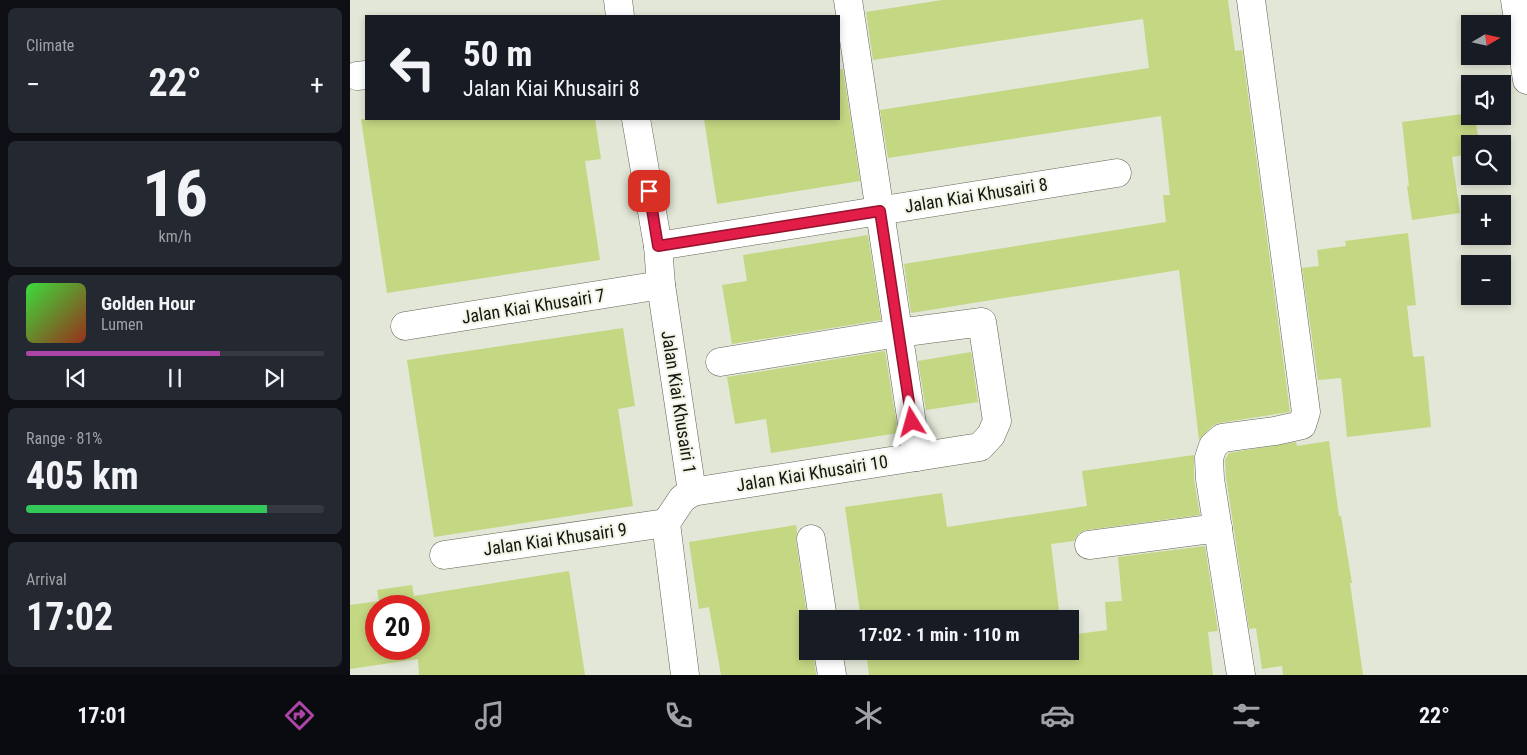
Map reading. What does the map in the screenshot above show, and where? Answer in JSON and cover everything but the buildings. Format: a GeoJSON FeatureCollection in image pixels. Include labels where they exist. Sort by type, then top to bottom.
{"type":"FeatureCollection","features":[{"type":"Feature","properties":{"kind":"street"},"geometry":{"type":"LineString","coordinates":[[618,0],[620,15]]}},
{"type":"Feature","properties":{"kind":"street"},"geometry":{"type":"LineString","coordinates":[[848,0],[850,87],[880,211],[917,457]]}},
{"type":"Feature","properties":{"kind":"street"},"geometry":{"type":"LineString","coordinates":[[1241,675],[1209,458],[1214,446],[1222,438],[1275,431],[1302,425],[1306,412],[1251,0]]}},
{"type":"Feature","properties":{"kind":"street"},"geometry":{"type":"LineString","coordinates":[[1515,0],[1527,80]]}},
{"type":"Feature","properties":{"kind":"street","name":"Jalan Kiai Khusairi 1"},"geometry":{"type":"LineString","coordinates":[[636,120],[658,246],[661,285],[692,492],[682,499],[666,523]]}},
{"type":"Feature","properties":{"kind":"street","name":"Jalan Kiai Khusairi 8"},"geometry":{"type":"LineString","coordinates":[[658,246],[1117,173]]}},
{"type":"Feature","properties":{"kind":"street","name":"Jalan Kiai Khusairi 7"},"geometry":{"type":"LineString","coordinates":[[405,326],[661,285]]}},
{"type":"Feature","properties":{"kind":"street","name":"Jalan Kiai Khusairi 10"},"geometry":{"type":"LineString","coordinates":[[692,492],[980,447],[991,435],[997,421],[982,322],[898,333]]}},
{"type":"Feature","properties":{"kind":"street"},"geometry":{"type":"LineString","coordinates":[[720,362],[898,333]]}},
{"type":"Feature","properties":{"kind":"street"},"geometry":{"type":"LineString","coordinates":[[666,523],[686,675]]}},
{"type":"Feature","properties":{"kind":"street","name":"Jalan Kiai Khusairi 9"},"geometry":{"type":"LineString","coordinates":[[444,555],[666,523]]}},
{"type":"Feature","properties":{"kind":"street"},"geometry":{"type":"LineString","coordinates":[[1089,545],[1218,528]]}},
{"type":"Feature","properties":{"kind":"street"},"geometry":{"type":"LineString","coordinates":[[811,539],[822,610]]}},
{"type":"Feature","properties":{"kind":"street"},"geometry":{"type":"LineString","coordinates":[[830,660],[832,675]]}},
{"type":"Feature","properties":{"kind":"route"},"geometry":{"type":"LineString","coordinates":[[649,191],[658,246],[880,211],[912,422]]}}]}
